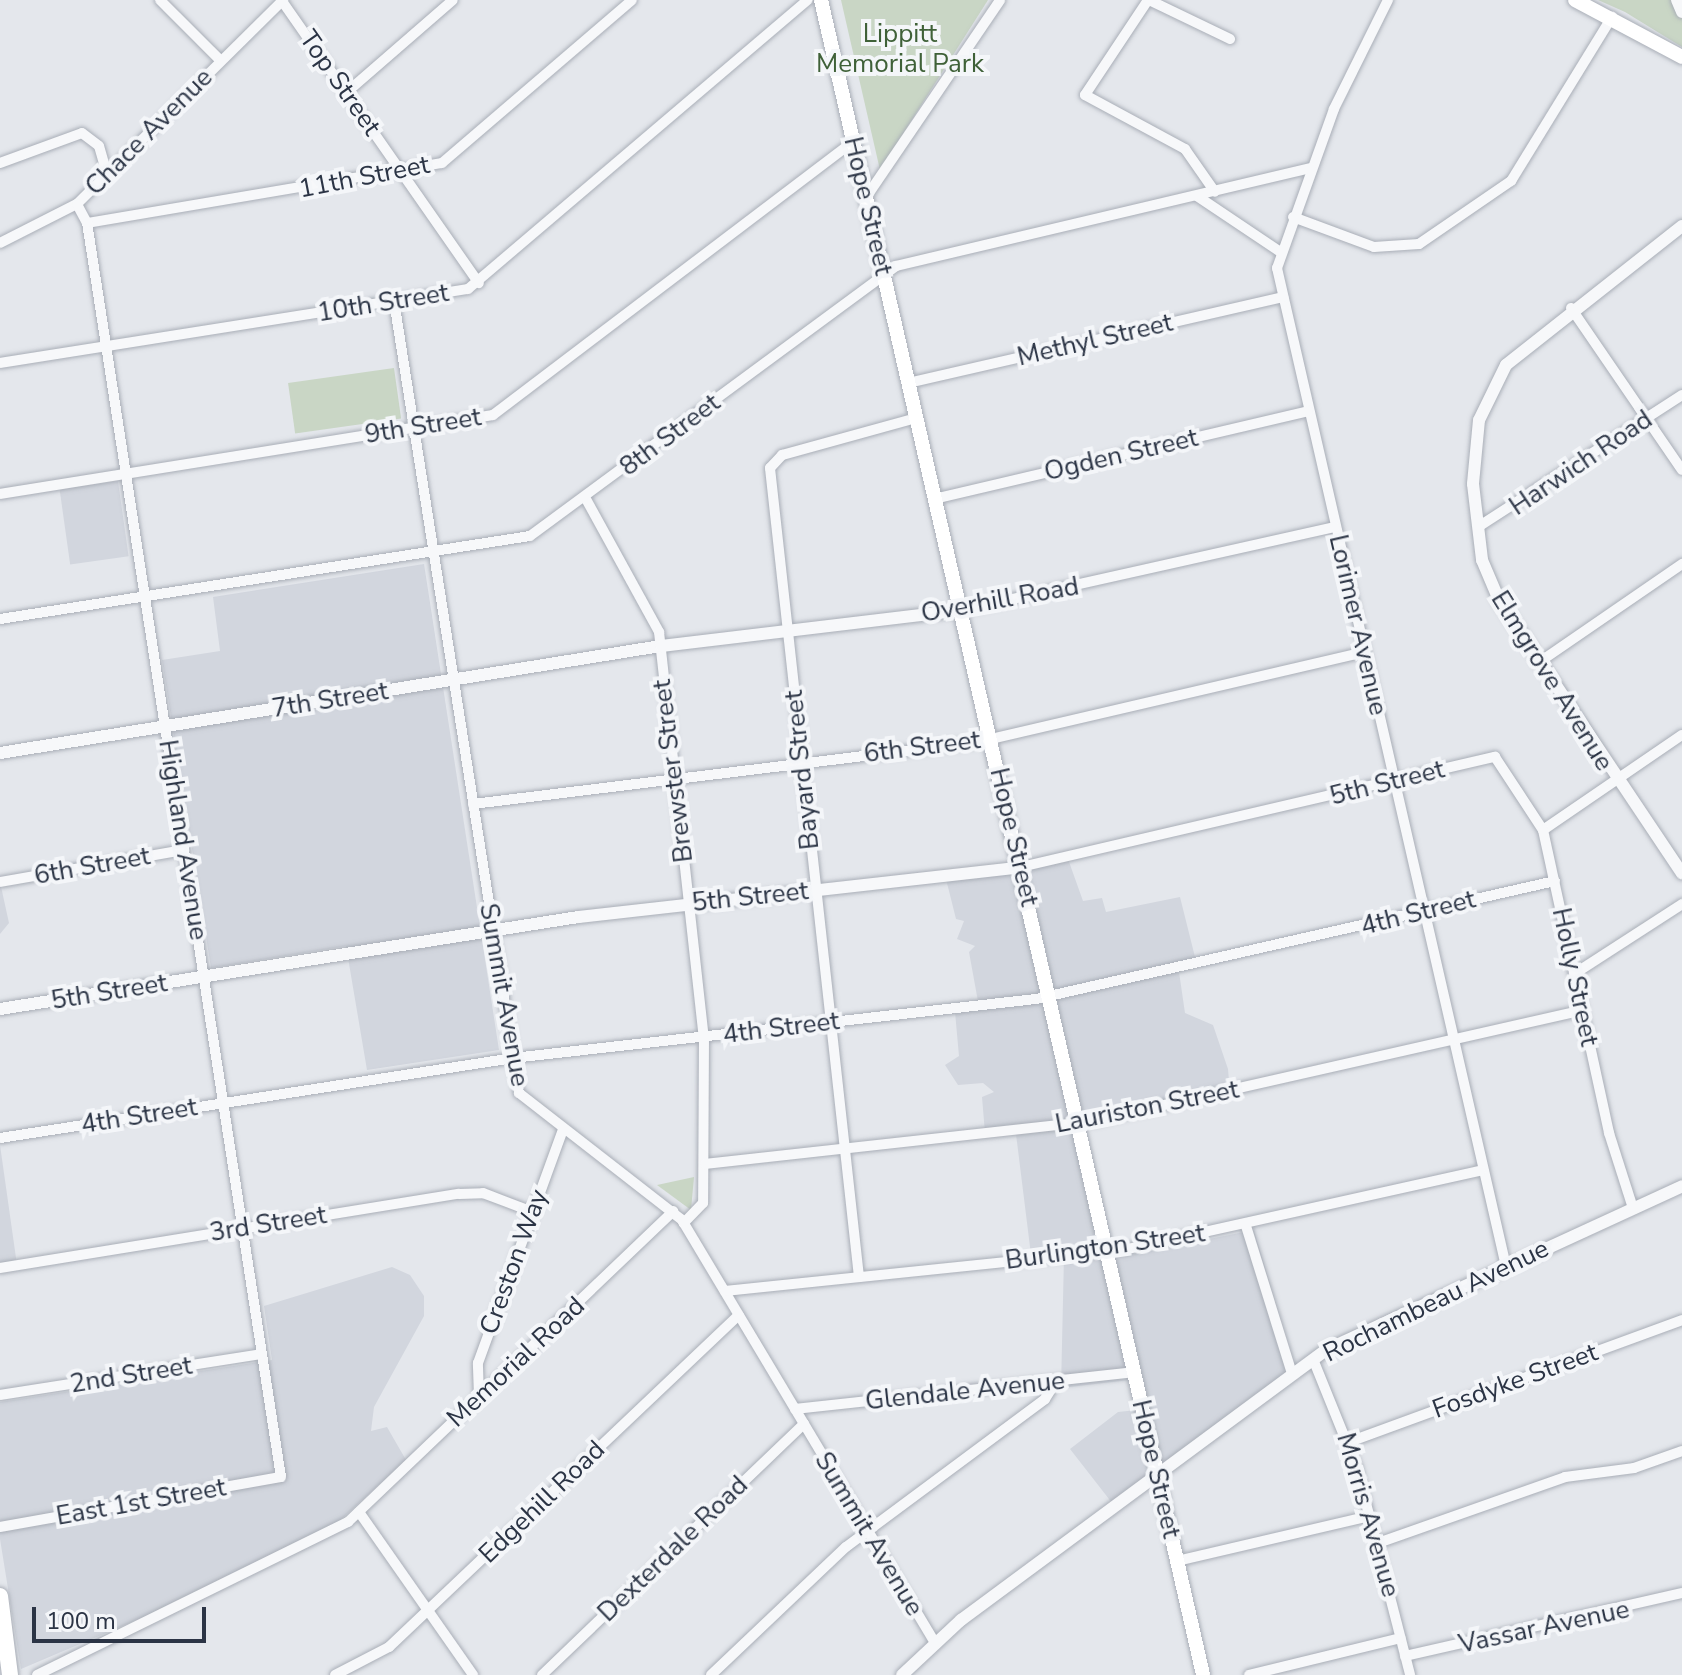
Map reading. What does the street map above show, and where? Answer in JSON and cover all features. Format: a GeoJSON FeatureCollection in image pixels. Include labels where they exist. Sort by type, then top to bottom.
{"type":"FeatureCollection","features":[{"type":"Feature","properties":{"kind":"main road","name":"Hope Street"},"geometry":{"type":"LineString","coordinates":[[821,0],[1080,1123],[1177,1561],[1198,1674]]}},
{"type":"Feature","properties":{"kind":"main road"},"geometry":{"type":"LineString","coordinates":[[1575,0],[1682,57]]}},
{"type":"Feature","properties":{"kind":"main road"},"geometry":{"type":"LineString","coordinates":[[0,1596],[10,1675]]}},
{"type":"Feature","properties":{"kind":"street"},"geometry":{"type":"LineString","coordinates":[[160,0],[221,61]]}},
{"type":"Feature","properties":{"kind":"street","name":"Chace Avenue"},"geometry":{"type":"LineString","coordinates":[[0,243],[77,204],[283,0]]}},
{"type":"Feature","properties":{"kind":"street","name":"Top Street"},"geometry":{"type":"LineString","coordinates":[[283,0],[479,283]]}},
{"type":"Feature","properties":{"kind":"street"},"geometry":{"type":"LineString","coordinates":[[347,92],[453,0]]}},
{"type":"Feature","properties":{"kind":"street","name":"11th Street"},"geometry":{"type":"LineString","coordinates":[[87,223],[405,174],[442,163],[632,0]]}},
{"type":"Feature","properties":{"kind":"street","name":"10th Street"},"geometry":{"type":"LineString","coordinates":[[0,363],[394,301],[479,283],[808,0]]}},
{"type":"Feature","properties":{"kind":"street"},"geometry":{"type":"LineString","coordinates":[[867,196],[1000,0]]}},
{"type":"Feature","properties":{"kind":"street"},"geometry":{"type":"LineString","coordinates":[[1215,192],[1185,149],[1085,95],[1148,0],[1230,39]]}},
{"type":"Feature","properties":{"kind":"street","name":"Lorimer Avenue"},"geometry":{"type":"LineString","coordinates":[[1388,0],[1311,168],[1279,251],[1283,297],[1454,1042],[1480,1171],[1506,1266]]}},
{"type":"Feature","properties":{"kind":"street"},"geometry":{"type":"LineString","coordinates":[[1677,0],[1682,12]]}},
{"type":"Feature","properties":{"kind":"street"},"geometry":{"type":"LineString","coordinates":[[1293,217],[1374,247],[1419,244],[1511,181],[1612,17]]}},
{"type":"Feature","properties":{"kind":"street"},"geometry":{"type":"LineString","coordinates":[[0,163],[82,133],[99,146],[107,174]]}},
{"type":"Feature","properties":{"kind":"street","name":"9th Street"},"geometry":{"type":"LineString","coordinates":[[0,494],[493,415],[854,141]]}},
{"type":"Feature","properties":{"kind":"street","name":"8th Street"},"geometry":{"type":"LineString","coordinates":[[0,619],[530,536],[586,499],[884,275],[909,262],[1311,168]]}},
{"type":"Feature","properties":{"kind":"street"},"geometry":{"type":"LineString","coordinates":[[1197,196],[1279,251]]}},
{"type":"Feature","properties":{"kind":"street","name":"Highland Avenue"},"geometry":{"type":"LineString","coordinates":[[77,204],[87,223],[281,1477]]}},
{"type":"Feature","properties":{"kind":"street","name":"Elmgrove Avenue"},"geometry":{"type":"LineString","coordinates":[[1682,226],[1524,346],[1490,391],[1474,448],[1478,527],[1491,583],[1538,663],[1615,781],[1682,873]]}},
{"type":"Feature","properties":{"kind":"street","name":"Methyl Street"},"geometry":{"type":"LineString","coordinates":[[908,383],[1283,297]]}},
{"type":"Feature","properties":{"kind":"street","name":"Summit Avenue"},"geometry":{"type":"LineString","coordinates":[[394,301],[513,1058],[524,1100],[673,1211],[684,1223],[935,1643]]}},
{"type":"Feature","properties":{"kind":"street"},"geometry":{"type":"LineString","coordinates":[[1571,308],[1682,470]]}},
{"type":"Feature","properties":{"kind":"street","name":"Harwich Road"},"geometry":{"type":"LineString","coordinates":[[1478,527],[1682,395]]}},
{"type":"Feature","properties":{"kind":"street","name":"Ogden Street"},"geometry":{"type":"LineString","coordinates":[[934,499],[1308,411]]}},
{"type":"Feature","properties":{"kind":"street","name":"Bayard Street"},"geometry":{"type":"LineString","coordinates":[[859,1277],[787,632],[773,462],[916,418]]}},
{"type":"Feature","properties":{"kind":"street"},"geometry":{"type":"LineString","coordinates":[[586,499],[661,646]]}},
{"type":"Feature","properties":{"kind":"street","name":"Overhill Road"},"geometry":{"type":"LineString","coordinates":[[661,646],[963,610],[1335,527]]}},
{"type":"Feature","properties":{"kind":"street"},"geometry":{"type":"LineString","coordinates":[[1538,663],[1682,564]]}},
{"type":"Feature","properties":{"kind":"street","name":"7th Street"},"geometry":{"type":"LineString","coordinates":[[0,753],[164,724],[661,646]]}},
{"type":"Feature","properties":{"kind":"street","name":"Brewster Street"},"geometry":{"type":"LineString","coordinates":[[661,646],[704,1037],[705,1164],[701,1210],[684,1223]]}},
{"type":"Feature","properties":{"kind":"street","name":"6th Street"},"geometry":{"type":"LineString","coordinates":[[473,804],[675,775],[992,738],[1365,652]]}},
{"type":"Feature","properties":{"kind":"street"},"geometry":{"type":"LineString","coordinates":[[1543,830],[1682,735]]}},
{"type":"Feature","properties":{"kind":"street","name":"5th Street"},"geometry":{"type":"LineString","coordinates":[[0,1009],[493,931],[688,904],[1021,867],[1395,783],[1495,757]]}},
{"type":"Feature","properties":{"kind":"street","name":"Holly Street"},"geometry":{"type":"LineString","coordinates":[[1495,757],[1543,830],[1574,974],[1633,1208]]}},
{"type":"Feature","properties":{"kind":"street","name":"6th Street"},"geometry":{"type":"LineString","coordinates":[[0,882],[184,850]]}},
{"type":"Feature","properties":{"kind":"street","name":"4th Street"},"geometry":{"type":"LineString","coordinates":[[0,1138],[513,1058],[1050,996],[1555,881]]}},
{"type":"Feature","properties":{"kind":"street"},"geometry":{"type":"LineString","coordinates":[[1574,974],[1682,904]]}},
{"type":"Feature","properties":{"kind":"street","name":"Lauriston Street"},"geometry":{"type":"LineString","coordinates":[[705,1164],[1080,1123],[1454,1042],[1583,1010]]}},
{"type":"Feature","properties":{"kind":"street","name":"Creston Way"},"geometry":{"type":"LineString","coordinates":[[479,1396],[478,1363],[563,1130]]}},
{"type":"Feature","properties":{"kind":"street","name":"Burlington Street"},"geometry":{"type":"LineString","coordinates":[[725,1291],[1107,1251],[1246,1226],[1480,1171]]}},
{"type":"Feature","properties":{"kind":"street","name":"Rochambeau Avenue"},"geometry":{"type":"LineString","coordinates":[[902,1675],[935,1643],[1313,1359],[1682,1186]]}},
{"type":"Feature","properties":{"kind":"street","name":"3rd Street"},"geometry":{"type":"LineString","coordinates":[[0,1268],[459,1194],[483,1193],[533,1212]]}},
{"type":"Feature","properties":{"kind":"street","name":"Memorial Road"},"geometry":{"type":"LineString","coordinates":[[37,1675],[359,1512],[673,1211]]}},
{"type":"Feature","properties":{"kind":"street"},"geometry":{"type":"LineString","coordinates":[[1246,1226],[1292,1374]]}},
{"type":"Feature","properties":{"kind":"street","name":"Edgehill Road"},"geometry":{"type":"LineString","coordinates":[[335,1675],[383,1651],[428,1611],[739,1315]]}},
{"type":"Feature","properties":{"kind":"street","name":"Fosdyke Street"},"geometry":{"type":"LineString","coordinates":[[1349,1442],[1682,1320]]}},
{"type":"Feature","properties":{"kind":"street","name":"2nd Street"},"geometry":{"type":"LineString","coordinates":[[0,1395],[261,1354]]}},
{"type":"Feature","properties":{"kind":"street","name":"Morris Avenue"},"geometry":{"type":"LineString","coordinates":[[1313,1359],[1349,1442],[1378,1543],[1410,1675]]}},
{"type":"Feature","properties":{"kind":"street","name":"Glendale Avenue"},"geometry":{"type":"LineString","coordinates":[[795,1409],[1135,1372]]}},
{"type":"Feature","properties":{"kind":"street"},"geometry":{"type":"LineString","coordinates":[[711,1675],[867,1530],[1045,1399],[1055,1383]]}},
{"type":"Feature","properties":{"kind":"street","name":"Dexterdale Road"},"geometry":{"type":"LineString","coordinates":[[542,1675],[804,1424]]}},
{"type":"Feature","properties":{"kind":"street"},"geometry":{"type":"LineString","coordinates":[[1378,1543],[1565,1477],[1634,1468],[1682,1451]]}},
{"type":"Feature","properties":{"kind":"street","name":"East 1st Street"},"geometry":{"type":"LineString","coordinates":[[0,1527],[281,1477]]}},
{"type":"Feature","properties":{"kind":"street"},"geometry":{"type":"LineString","coordinates":[[359,1512],[473,1675]]}},
{"type":"Feature","properties":{"kind":"street"},"geometry":{"type":"LineString","coordinates":[[1177,1561],[1370,1516]]}},
{"type":"Feature","properties":{"kind":"street","name":"Vassar Avenue"},"geometry":{"type":"LineString","coordinates":[[1405,1656],[1682,1593]]}},
{"type":"Feature","properties":{"kind":"street"},"geometry":{"type":"LineString","coordinates":[[1249,1675],[1401,1638]]}},
{"type":"Feature","properties":{"kind":"shaded area"},"geometry":{"type":"Polygon","coordinates":[[[118,481],[129,556],[70,564],[60,489],[118,481]]]}},
{"type":"Feature","properties":{"kind":"shaded area"},"geometry":{"type":"Polygon","coordinates":[[[424,564],[499,1050],[367,1070],[346,946],[211,968],[162,660],[220,651],[213,597],[424,564]]]}},
{"type":"Feature","properties":{"kind":"shaded area"},"geometry":{"type":"Polygon","coordinates":[[[1068,859],[1083,901],[1102,898],[1106,912],[1180,897],[1197,965],[1179,972],[1185,1013],[1213,1025],[1228,1069],[1230,1093],[1085,1126],[1115,1258],[1254,1230],[1297,1375],[1116,1508],[1070,1449],[1118,1412],[1146,1409],[1138,1379],[1061,1388],[1064,1256],[1031,1255],[1016,1134],[985,1133],[982,1097],[994,1092],[983,1083],[958,1085],[945,1065],[959,1056],[955,1012],[979,1007],[969,952],[975,946],[957,939],[964,921],[956,919],[946,879],[1068,859]]]}},
{"type":"Feature","properties":{"kind":"shaded area"},"geometry":{"type":"Polygon","coordinates":[[[0,882],[9,923],[0,934],[0,882]]]}},
{"type":"Feature","properties":{"kind":"shaded area"},"geometry":{"type":"Polygon","coordinates":[[[0,1145],[17,1265],[0,1267],[0,1145]]]}},
{"type":"Feature","properties":{"kind":"shaded area"},"geometry":{"type":"Polygon","coordinates":[[[392,1267],[410,1275],[424,1296],[424,1316],[374,1407],[371,1431],[387,1427],[406,1460],[313,1545],[21,1669],[0,1539],[0,1402],[272,1360],[264,1306],[392,1267]]]}},
{"type":"Feature","properties":{"kind":"green space","name":"Lippitt Memorial Park"},"geometry":{"type":"Polygon","coordinates":[[[841,0],[988,0],[880,170],[841,0]]]}},
{"type":"Feature","properties":{"kind":"green space"},"geometry":{"type":"Polygon","coordinates":[[[1598,0],[1682,0],[1682,47],[1625,12],[1598,0]]]}},
{"type":"Feature","properties":{"kind":"green space"},"geometry":{"type":"Polygon","coordinates":[[[394,368],[401,419],[295,433],[288,383],[394,368]]]}},
{"type":"Feature","properties":{"kind":"green space"},"geometry":{"type":"Polygon","coordinates":[[[694,1177],[691,1210],[657,1185],[694,1177]]]}}]}
